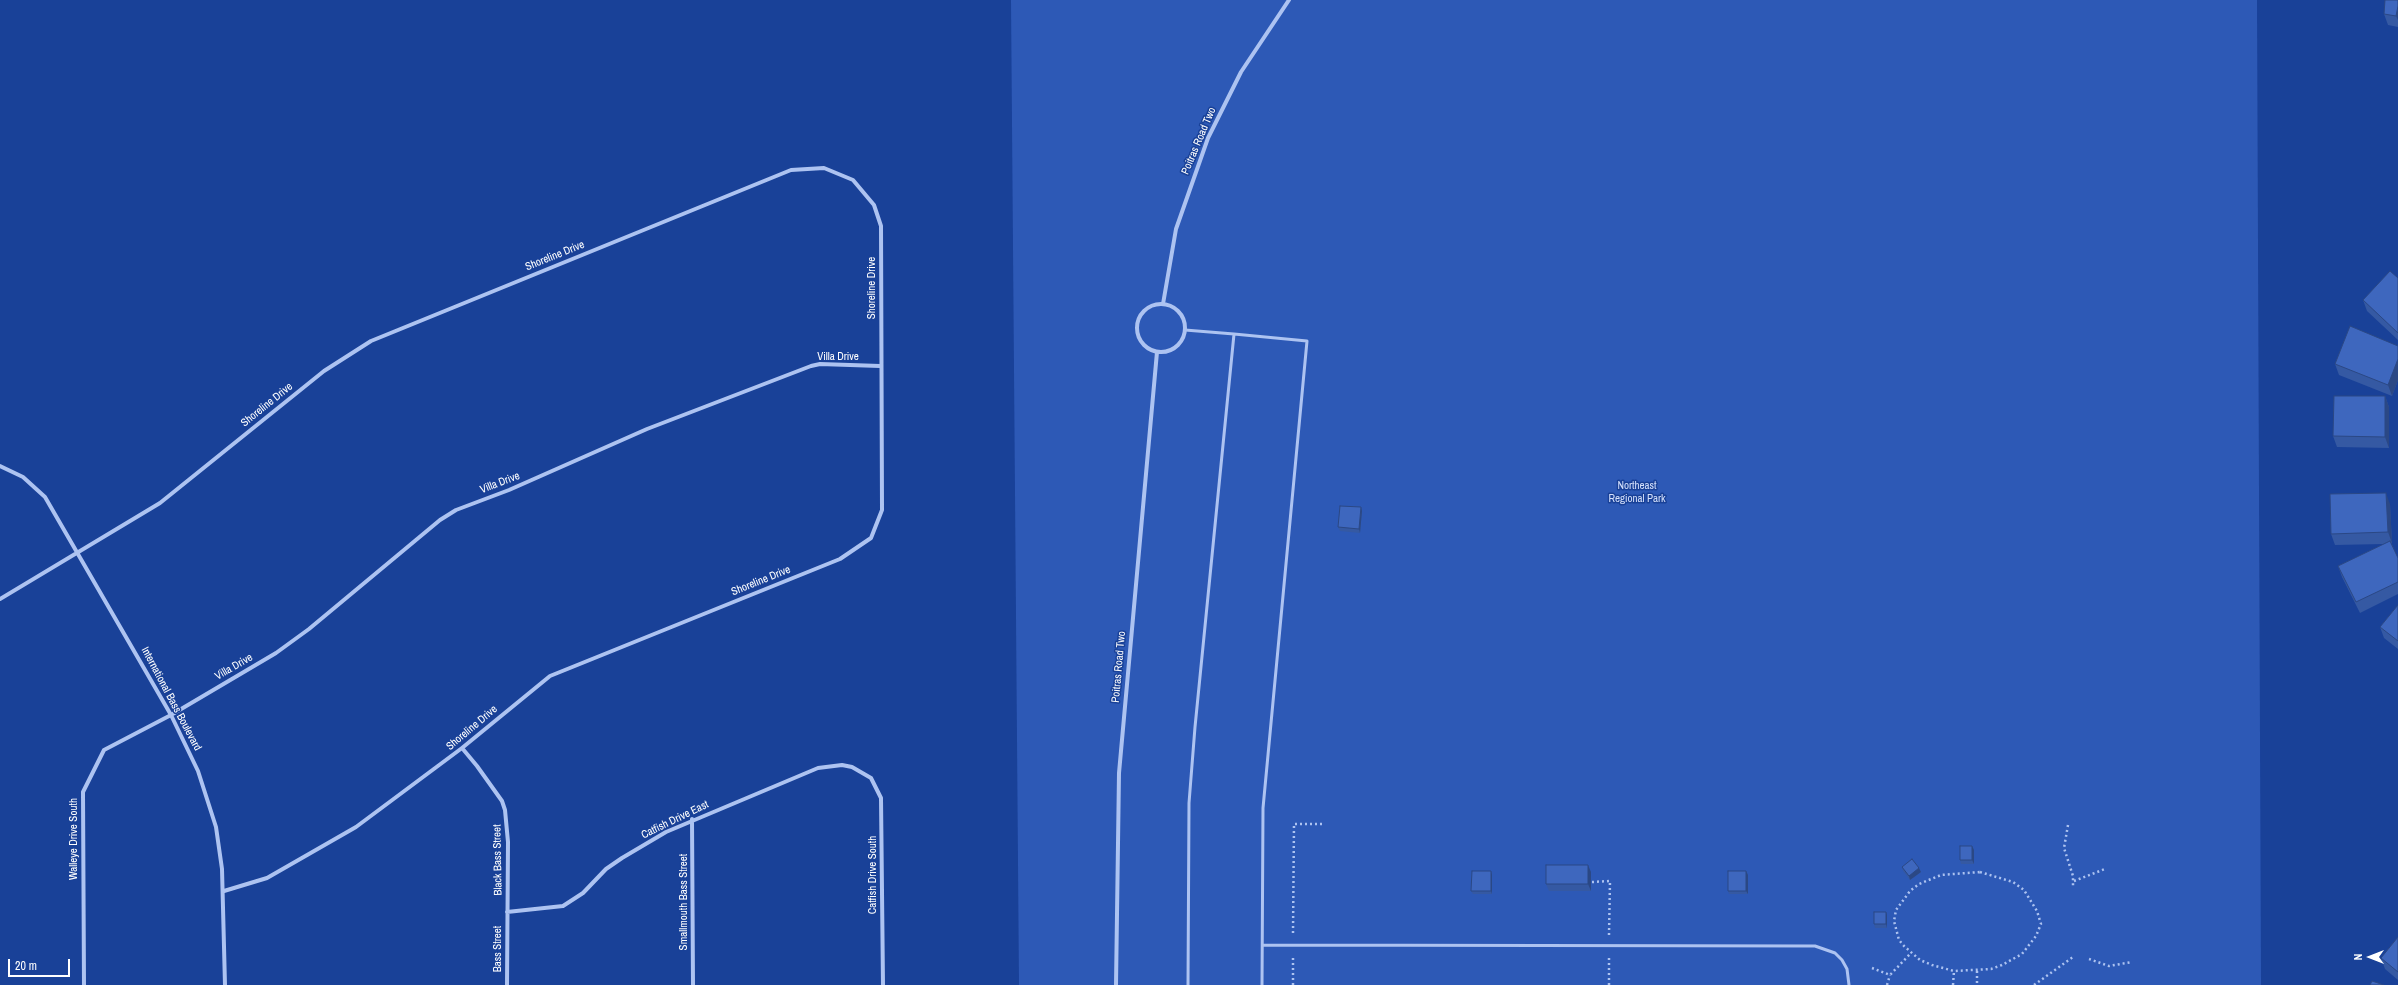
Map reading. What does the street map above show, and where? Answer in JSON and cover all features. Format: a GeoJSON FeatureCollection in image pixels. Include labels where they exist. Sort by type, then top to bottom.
{"type":"FeatureCollection","features":[{"type":"Feature","properties":{"kind":"street","name":"Poitras Road Two"},"geometry":{"type":"LineString","coordinates":[[1163,304],[1176,230],[1208,138],[1241,72],[1288,0]]}},
{"type":"Feature","properties":{"kind":"street","name":"Shoreline Drive"},"geometry":{"type":"LineString","coordinates":[[0,599],[160,503],[324,371],[371,341],[791,170],[824,168],[853,180],[874,205],[881,226],[880,366],[882,510],[872,538],[840,559],[550,676],[462,748],[356,827],[267,878],[224,891]]}},
{"type":"Feature","properties":{"kind":"street"},"geometry":{"type":"LineString","coordinates":[[1163,304],[1176,310],[1184,322],[1185,330],[1178,345],[1171,350],[1158,352],[1146,347],[1141,342],[1136,326],[1138,319],[1148,307],[1163,304]]}},
{"type":"Feature","properties":{"kind":"street","name":"Poitras Road Two"},"geometry":{"type":"LineString","coordinates":[[1116,985],[1119,773],[1158,352]]}},
{"type":"Feature","properties":{"kind":"street","name":"Villa Drive"},"geometry":{"type":"LineString","coordinates":[[171,715],[276,653],[309,629],[440,520],[456,510],[509,490],[647,429],[811,366],[820,364],[880,366]]}},
{"type":"Feature","properties":{"kind":"street","name":"International Bass Boulevard"},"geometry":{"type":"LineString","coordinates":[[0,466],[23,477],[45,497],[171,715],[198,771],[211,807],[219,847],[224,891],[225,985]]}},
{"type":"Feature","properties":{"kind":"street","name":"Walleye Drive South"},"geometry":{"type":"LineString","coordinates":[[84,985],[83,792],[104,750],[171,715]]}},
{"type":"Feature","properties":{"kind":"street","name":"Black Bass Street"},"geometry":{"type":"LineString","coordinates":[[462,748],[502,801],[505,810],[508,842],[507,912]]}},
{"type":"Feature","properties":{"kind":"street","name":"Catfish Drive East"},"geometry":{"type":"LineString","coordinates":[[507,912],[564,906],[583,893],[606,869],[666,832],[692,819],[818,768],[842,765],[862,771]]}},
{"type":"Feature","properties":{"kind":"street","name":"Catfish Drive South"},"geometry":{"type":"LineString","coordinates":[[862,771],[877,787],[881,798],[883,985]]}},
{"type":"Feature","properties":{"kind":"street","name":"Smallmouth Bass Street"},"geometry":{"type":"LineString","coordinates":[[692,819],[693,985]]}},
{"type":"Feature","properties":{"kind":"street","name":"Bass Street"},"geometry":{"type":"LineString","coordinates":[[507,912],[507,985]]}},
{"type":"Feature","properties":{"kind":"lane"},"geometry":{"type":"LineString","coordinates":[[1185,330],[1307,341],[1263,808],[1262,985]]}},
{"type":"Feature","properties":{"kind":"lane"},"geometry":{"type":"LineString","coordinates":[[1188,985],[1189,811],[1192,765],[1234,334]]}},
{"type":"Feature","properties":{"kind":"lane"},"geometry":{"type":"LineString","coordinates":[[1263,945],[1815,946],[1835,953],[1842,960],[1847,970],[1849,985]]}},
{"type":"Feature","properties":{"kind":"path"},"geometry":{"type":"LineString","coordinates":[[1293,985],[1294,824],[1323,824]]}},
{"type":"Feature","properties":{"kind":"path"},"geometry":{"type":"LineString","coordinates":[[2068,825],[2064,848],[2074,881],[2073,886]]}},
{"type":"Feature","properties":{"kind":"path"},"geometry":{"type":"LineString","coordinates":[[2074,881],[2105,869]]}},
{"type":"Feature","properties":{"kind":"path"},"geometry":{"type":"LineString","coordinates":[[1974,872],[1991,874],[2013,882],[2024,890],[2037,911],[2040,924],[2036,936],[2022,954],[2002,965],[1977,971],[1954,971],[1932,965],[1911,953],[1899,940],[1894,921],[1896,910],[1910,891],[1919,884],[1941,876],[1974,872]]}},
{"type":"Feature","properties":{"kind":"path"},"geometry":{"type":"LineString","coordinates":[[1592,882],[1610,881],[1609,985]]}},
{"type":"Feature","properties":{"kind":"path"},"geometry":{"type":"LineString","coordinates":[[1887,985],[1890,975],[1911,953]]}},
{"type":"Feature","properties":{"kind":"path"},"geometry":{"type":"LineString","coordinates":[[2034,985],[2073,957]]}},
{"type":"Feature","properties":{"kind":"path"},"geometry":{"type":"LineString","coordinates":[[2089,958],[2109,966],[2132,962]]}},
{"type":"Feature","properties":{"kind":"path"},"geometry":{"type":"LineString","coordinates":[[1872,968],[1890,975]]}},
{"type":"Feature","properties":{"kind":"path"},"geometry":{"type":"LineString","coordinates":[[1953,985],[1954,971]]}},
{"type":"Feature","properties":{"kind":"path"},"geometry":{"type":"LineString","coordinates":[[1977,971],[1977,985]]}},
{"type":"Feature","properties":{"kind":"green space","name":"Northeast Regional Park"},"geometry":{"type":"Polygon","coordinates":[[[1011,0],[2257,0],[2261,985],[1019,985],[1011,0]]]}},
{"type":"Feature","properties":{"kind":"building"},"geometry":{"type":"Polygon","coordinates":[[[2385,0],[2398,0],[2396,16],[2384,14],[2385,0]]]}},
{"type":"Feature","properties":{"kind":"building"},"geometry":{"type":"Polygon","coordinates":[[[2390,271],[2398,278],[2398,333],[2363,300],[2390,271]]]}},
{"type":"Feature","properties":{"kind":"building"},"geometry":{"type":"Polygon","coordinates":[[[2350,326],[2398,346],[2398,359],[2388,385],[2335,364],[2350,326]]]}},
{"type":"Feature","properties":{"kind":"building"},"geometry":{"type":"Polygon","coordinates":[[[2334,396],[2385,396],[2385,437],[2333,436],[2334,396]]]}},
{"type":"Feature","properties":{"kind":"building"},"geometry":{"type":"Polygon","coordinates":[[[2386,493],[2388,532],[2331,534],[2330,494],[2386,493]]]}},
{"type":"Feature","properties":{"kind":"building"},"geometry":{"type":"Polygon","coordinates":[[[1340,506],[1361,507],[1359,529],[1338,527],[1340,506]]]}},
{"type":"Feature","properties":{"kind":"building"},"geometry":{"type":"Polygon","coordinates":[[[2390,541],[2398,558],[2398,582],[2356,602],[2338,566],[2390,541]]]}},
{"type":"Feature","properties":{"kind":"building"},"geometry":{"type":"Polygon","coordinates":[[[2398,605],[2398,641],[2380,627],[2398,605]]]}},
{"type":"Feature","properties":{"kind":"building"},"geometry":{"type":"Polygon","coordinates":[[[1960,846],[1972,846],[1972,860],[1960,860],[1960,846]]]}},
{"type":"Feature","properties":{"kind":"building"},"geometry":{"type":"Polygon","coordinates":[[[1912,859],[1919,868],[1909,876],[1902,867],[1912,859]]]}},
{"type":"Feature","properties":{"kind":"building"},"geometry":{"type":"Polygon","coordinates":[[[1546,865],[1588,865],[1588,884],[1546,884],[1546,865]]]}},
{"type":"Feature","properties":{"kind":"building"},"geometry":{"type":"Polygon","coordinates":[[[1472,871],[1491,871],[1491,891],[1471,891],[1472,871]]]}},
{"type":"Feature","properties":{"kind":"building"},"geometry":{"type":"Polygon","coordinates":[[[1728,871],[1746,871],[1746,891],[1728,891],[1728,871]]]}},
{"type":"Feature","properties":{"kind":"building"},"geometry":{"type":"Polygon","coordinates":[[[1874,912],[1886,912],[1886,924],[1874,924],[1874,912]]]}},
{"type":"Feature","properties":{"kind":"building"},"geometry":{"type":"Polygon","coordinates":[[[2398,937],[2398,972],[2381,958],[2398,937]]]}},
{"type":"Feature","properties":{"kind":"building"},"geometry":{"type":"Polygon","coordinates":[[[2372,981],[2384,985],[2370,985],[2372,981]]]}}]}
